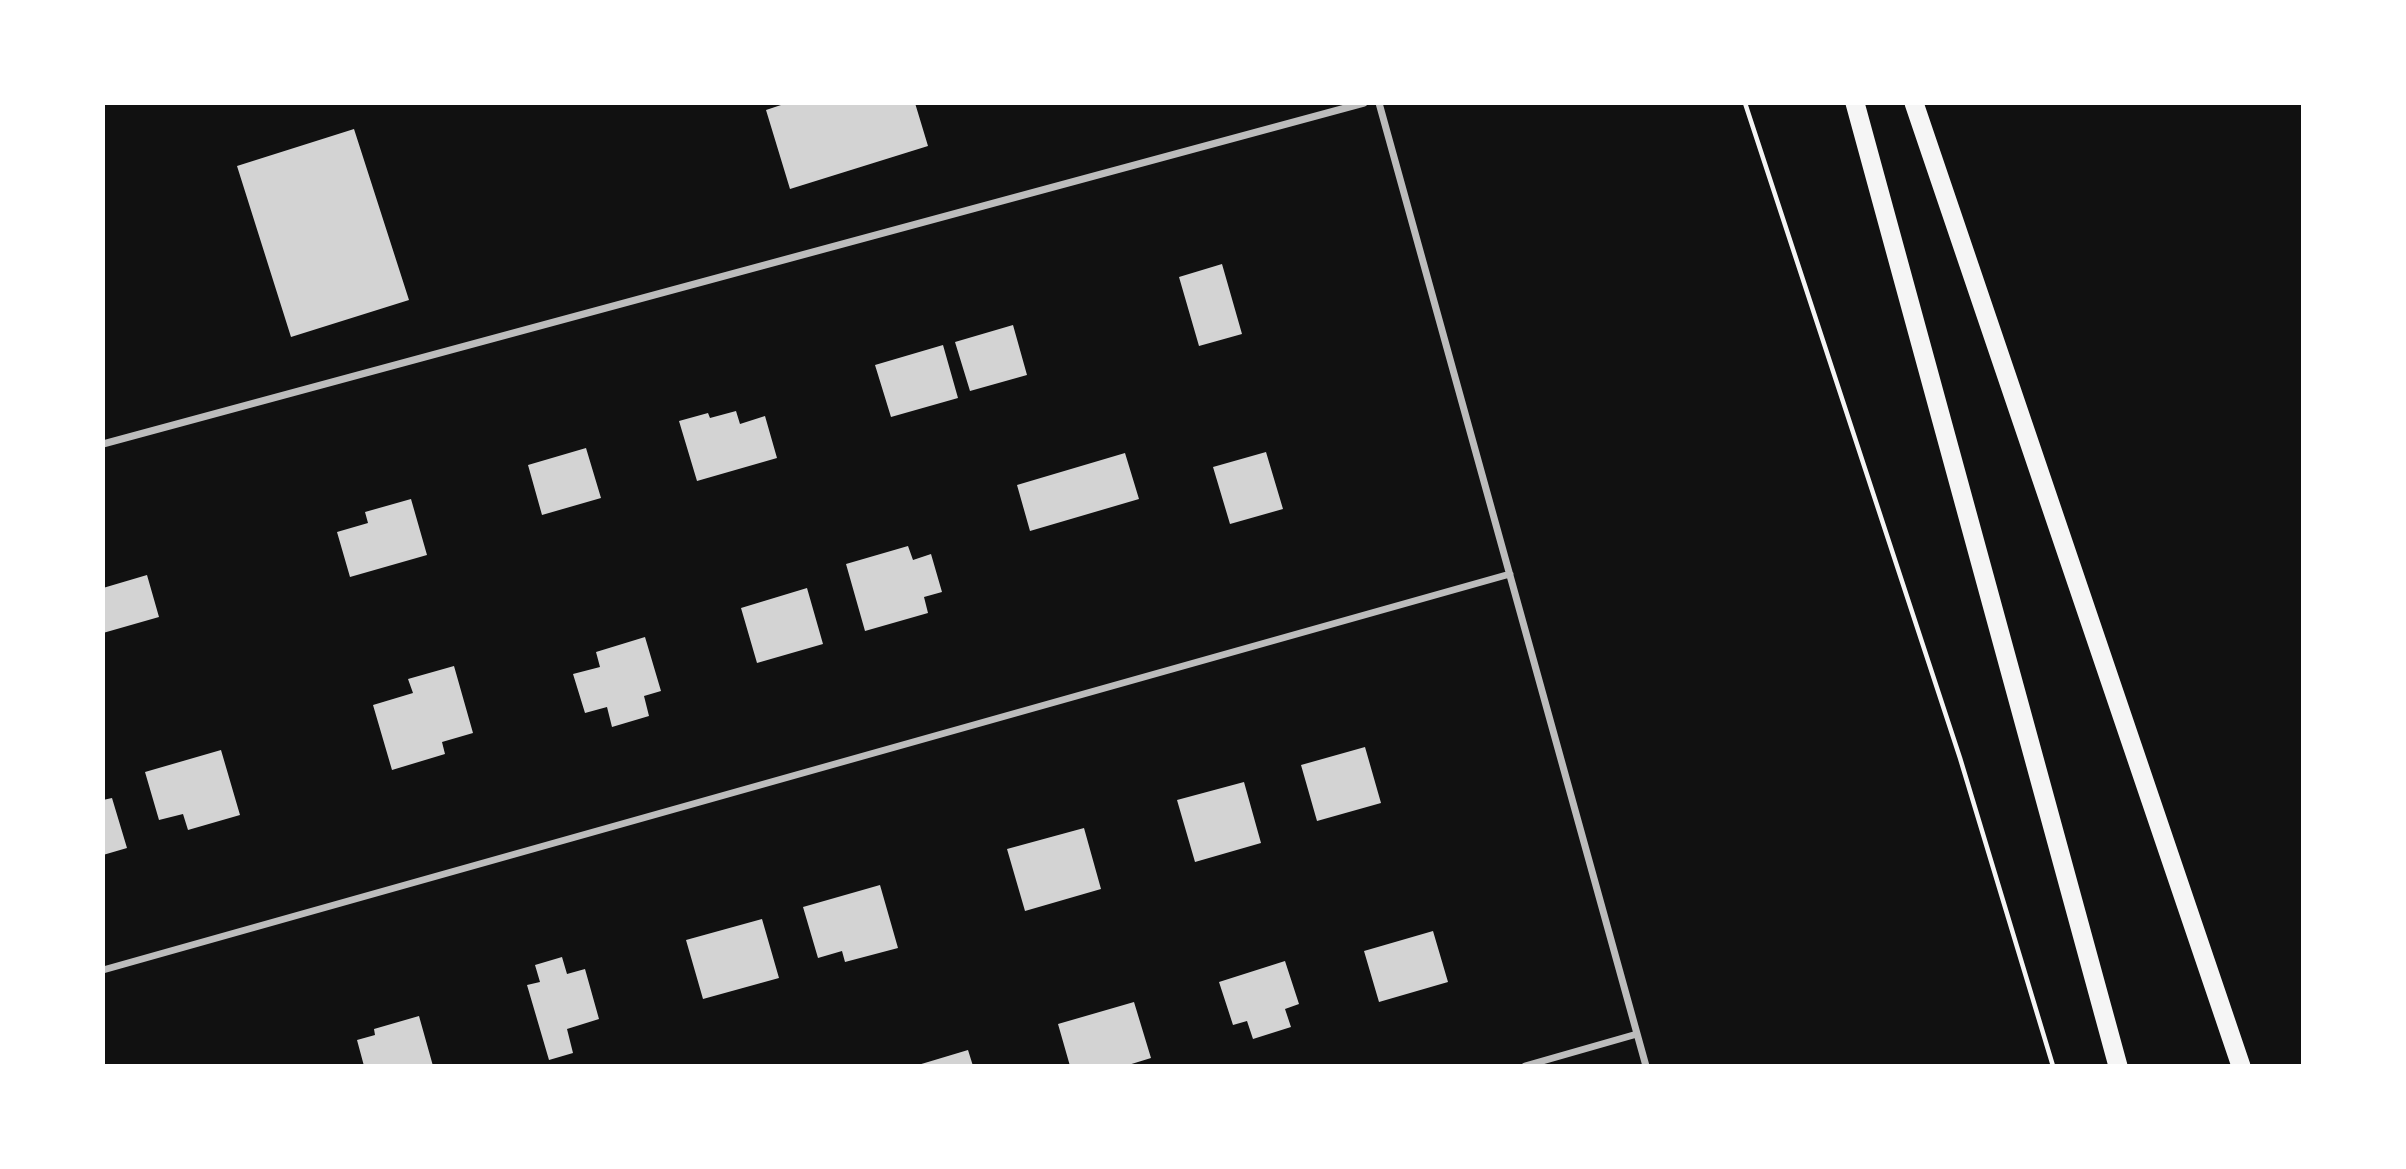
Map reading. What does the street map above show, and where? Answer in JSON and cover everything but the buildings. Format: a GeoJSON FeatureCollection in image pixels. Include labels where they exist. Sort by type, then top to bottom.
{"type":"FeatureCollection","features":[{"type":"Feature","properties":{"kind":"highway"},"geometry":{"type":"LineString","coordinates":[[1855,103],[2118,1066]]}},
{"type":"Feature","properties":{"kind":"highway"},"geometry":{"type":"LineString","coordinates":[[1914,103],[2241,1066]]}},
{"type":"Feature","properties":{"kind":"street"},"geometry":{"type":"LineString","coordinates":[[103,444],[1364,103]]}},
{"type":"Feature","properties":{"kind":"street"},"geometry":{"type":"LineString","coordinates":[[1380,103],[1646,1066]]}},
{"type":"Feature","properties":{"kind":"street"},"geometry":{"type":"LineString","coordinates":[[103,970],[1510,574]]}},
{"type":"Feature","properties":{"kind":"street"},"geometry":{"type":"LineString","coordinates":[[1525,1066],[1637,1034]]}},
{"type":"Feature","properties":{"kind":"path"},"geometry":{"type":"LineString","coordinates":[[1745,103],[1955,745],[2053,1066]]}}]}
